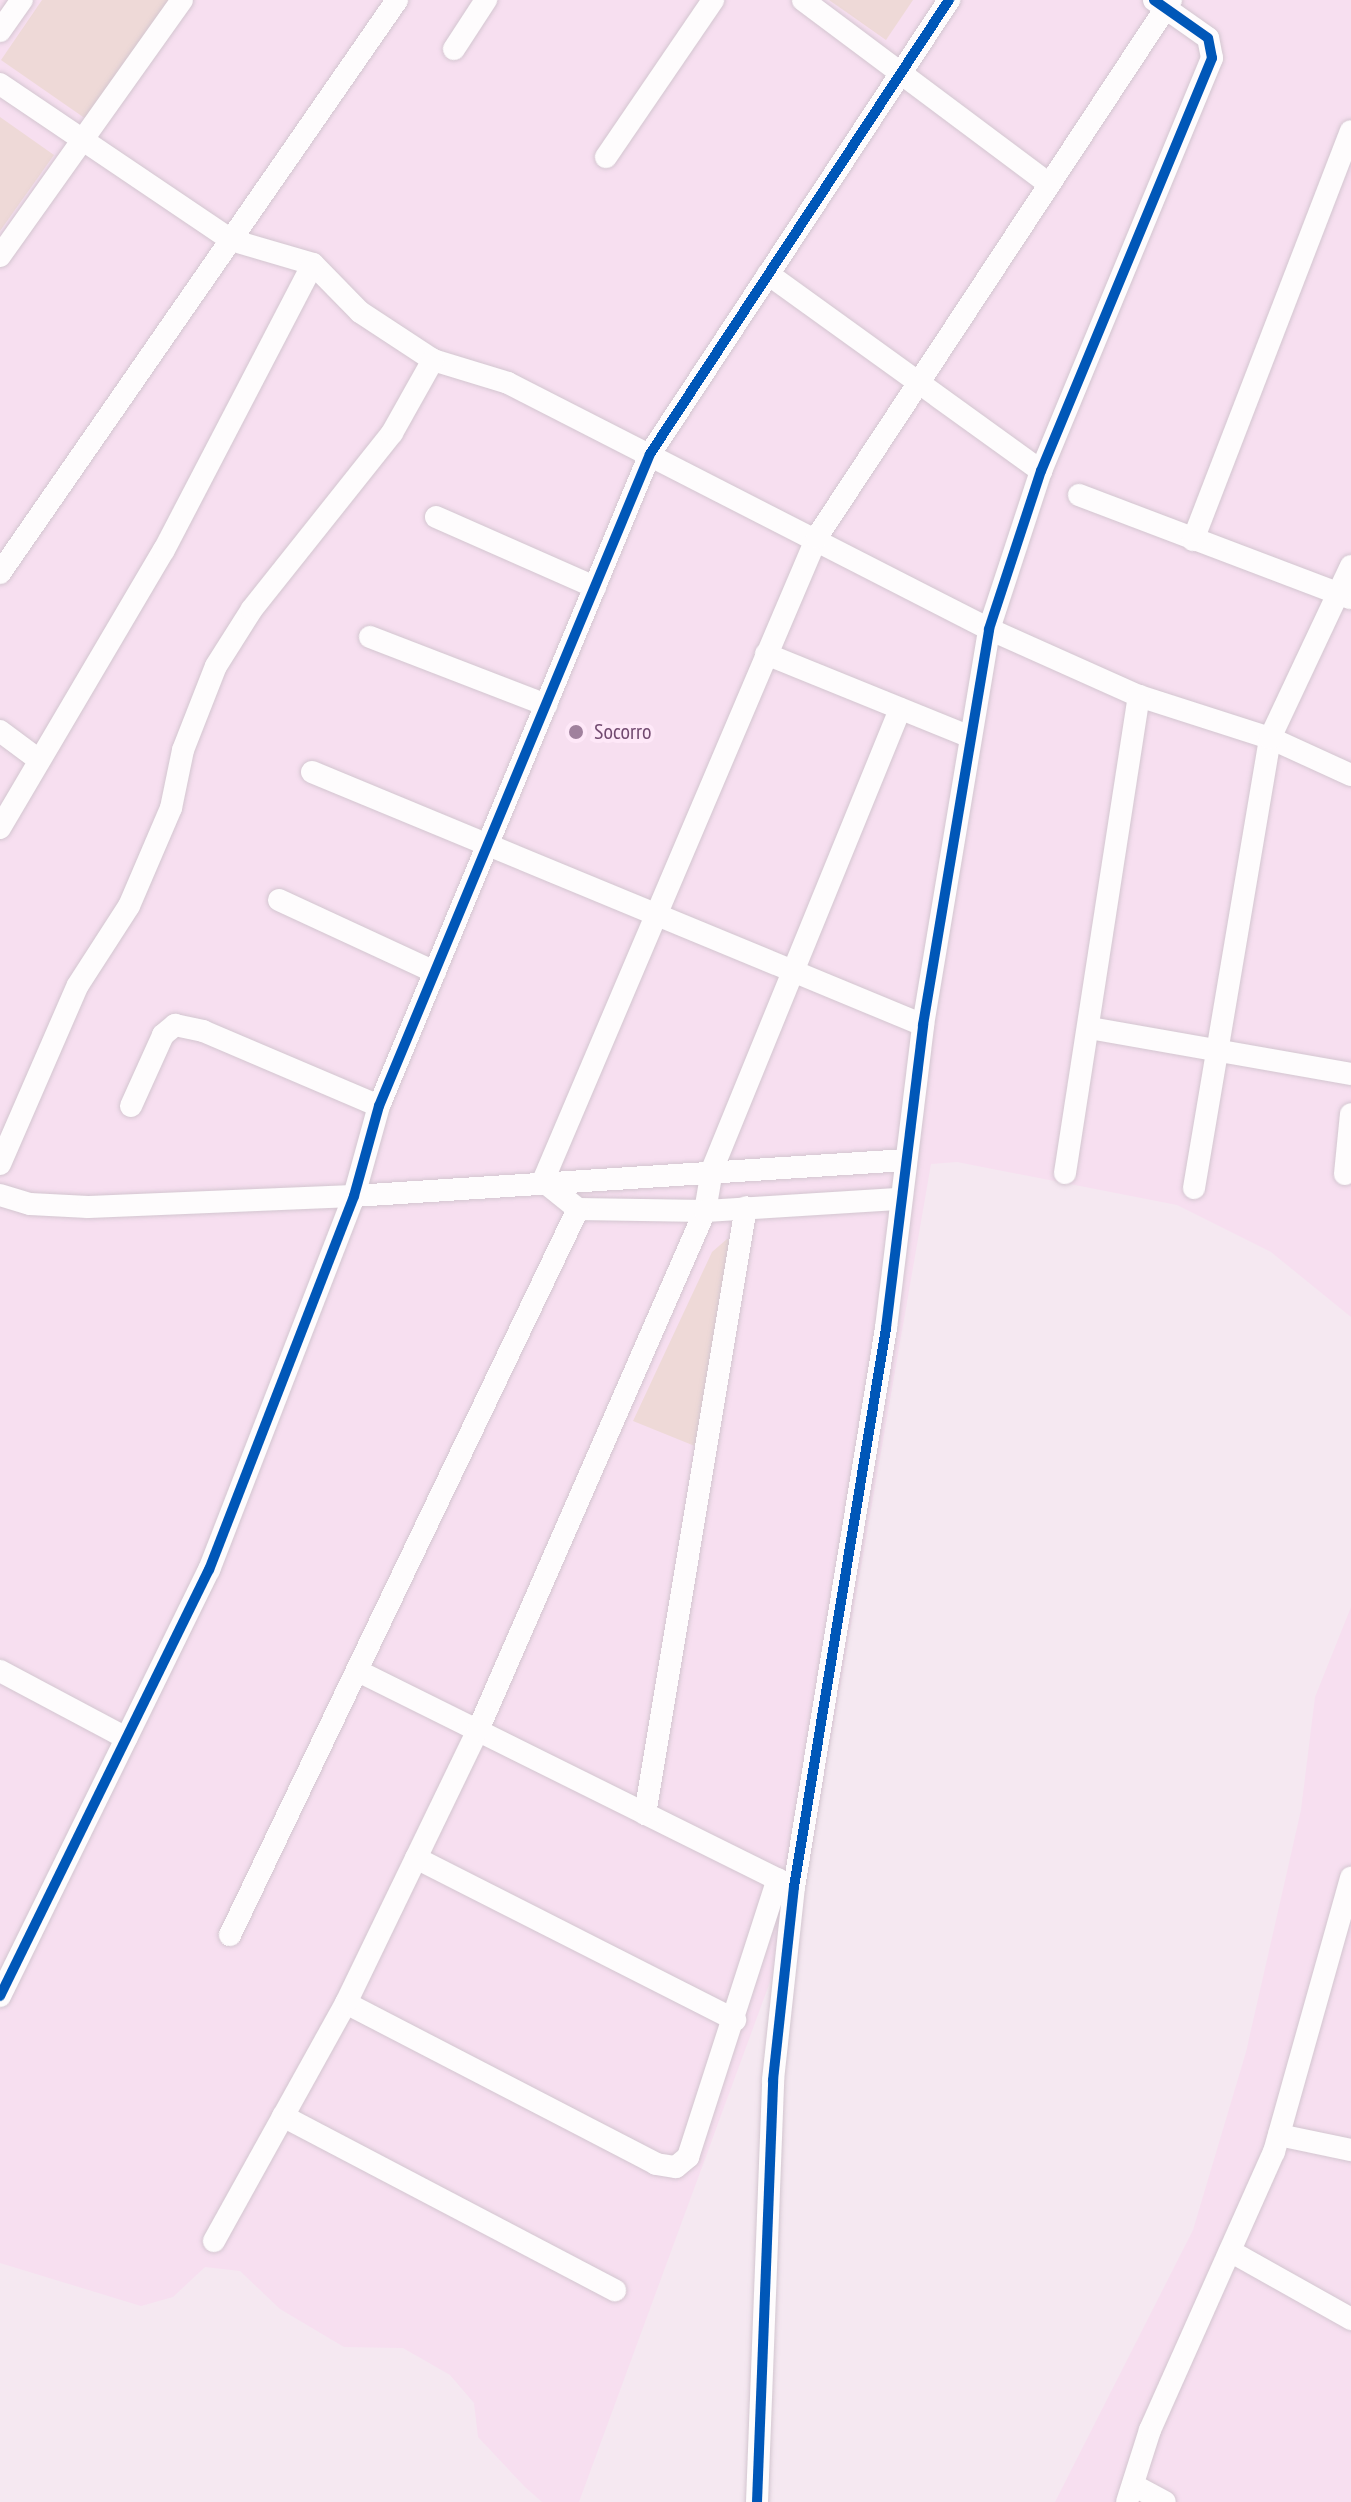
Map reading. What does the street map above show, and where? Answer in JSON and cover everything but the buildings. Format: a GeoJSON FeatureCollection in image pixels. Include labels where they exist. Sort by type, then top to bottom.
{"type":"FeatureCollection","features":[{"type":"Feature","properties":{"kind":"street"},"geometry":{"type":"LineString","coordinates":[[0,31],[22,0]]}},
{"type":"Feature","properties":{"kind":"street"},"geometry":{"type":"LineString","coordinates":[[0,256],[182,0]]}},
{"type":"Feature","properties":{"kind":"street"},"geometry":{"type":"LineString","coordinates":[[0,573],[397,0]]}},
{"type":"Feature","properties":{"kind":"street"},"geometry":{"type":"LineString","coordinates":[[454,49],[486,0]]}},
{"type":"Feature","properties":{"kind":"street"},"geometry":{"type":"LineString","coordinates":[[606,157],[713,0]]}},
{"type":"Feature","properties":{"kind":"street"},"geometry":{"type":"LineString","coordinates":[[803,0],[1048,183]]}},
{"type":"Feature","properties":{"kind":"street"},"geometry":{"type":"LineString","coordinates":[[0,1996],[209,1570],[354,1196],[379,1106],[650,454],[949,0]]}},
{"type":"Feature","properties":{"kind":"street"},"geometry":{"type":"LineString","coordinates":[[543,1181],[817,537],[1163,3],[1208,38],[1212,58],[1041,471],[989,629],[923,1025],[898,1199],[886,1328],[786,1883],[773,2080],[757,2502]]}},
{"type":"Feature","properties":{"kind":"street"},"geometry":{"type":"LineString","coordinates":[[0,84],[231,240],[313,264],[360,312],[433,360],[508,383],[817,537],[989,629],[1139,696],[1270,738],[1351,775]]}},
{"type":"Feature","properties":{"kind":"street"},"geometry":{"type":"LineString","coordinates":[[1193,540],[1351,131]]}},
{"type":"Feature","properties":{"kind":"street"},"geometry":{"type":"LineString","coordinates":[[0,828],[164,550],[313,264]]}},
{"type":"Feature","properties":{"kind":"street"},"geometry":{"type":"LineString","coordinates":[[768,274],[1041,471]]}},
{"type":"Feature","properties":{"kind":"street"},"geometry":{"type":"LineString","coordinates":[[0,1164],[78,985],[141,878],[171,808],[183,750],[216,666],[252,609],[392,433],[433,360]]}},
{"type":"Feature","properties":{"kind":"street"},"geometry":{"type":"LineString","coordinates":[[1079,495],[1345,597]]}},
{"type":"Feature","properties":{"kind":"street"},"geometry":{"type":"LineString","coordinates":[[436,517],[595,587]]}},
{"type":"Feature","properties":{"kind":"street"},"geometry":{"type":"LineString","coordinates":[[1194,1188],[1220,1054],[1270,738],[1345,597],[1351,566]]}},
{"type":"Feature","properties":{"kind":"street"},"geometry":{"type":"LineString","coordinates":[[370,637],[546,705]]}},
{"type":"Feature","properties":{"kind":"street"},"geometry":{"type":"LineString","coordinates":[[766,654],[970,737]]}},
{"type":"Feature","properties":{"kind":"street"},"geometry":{"type":"LineString","coordinates":[[1065,1173],[1090,1028],[1139,696]]}},
{"type":"Feature","properties":{"kind":"street"},"geometry":{"type":"LineString","coordinates":[[214,2241],[346,2003],[478,1730],[705,1211],[712,1170],[900,709]]}},
{"type":"Feature","properties":{"kind":"street"},"geometry":{"type":"LineString","coordinates":[[0,731],[39,760]]}},
{"type":"Feature","properties":{"kind":"street"},"geometry":{"type":"LineString","coordinates":[[312,772],[792,974],[923,1025]]}},
{"type":"Feature","properties":{"kind":"street"},"geometry":{"type":"LineString","coordinates":[[279,900],[435,972]]}},
{"type":"Feature","properties":{"kind":"street"},"geometry":{"type":"LineString","coordinates":[[131,1106],[163,1035],[175,1025],[203,1031],[379,1106]]}},
{"type":"Feature","properties":{"kind":"street"},"geometry":{"type":"LineString","coordinates":[[1090,1028],[1220,1054],[1351,1074]]}},
{"type":"Feature","properties":{"kind":"street"},"geometry":{"type":"LineString","coordinates":[[1345,1174],[1351,1114]]}},
{"type":"Feature","properties":{"kind":"street"},"geometry":{"type":"LineString","coordinates":[[0,1195],[30,1204],[88,1207],[354,1196],[543,1181],[906,1160]]}},
{"type":"Feature","properties":{"kind":"street"},"geometry":{"type":"LineString","coordinates":[[543,1181],[578,1209],[705,1211],[898,1199]]}},
{"type":"Feature","properties":{"kind":"street"},"geometry":{"type":"LineString","coordinates":[[645,1814],[746,1207]]}},
{"type":"Feature","properties":{"kind":"street"},"geometry":{"type":"LineString","coordinates":[[230,1935],[578,1209]]}},
{"type":"Feature","properties":{"kind":"street"},"geometry":{"type":"LineString","coordinates":[[0,1671],[126,1738]]}},
{"type":"Feature","properties":{"kind":"street"},"geometry":{"type":"LineString","coordinates":[[358,1671],[786,1883]]}},
{"type":"Feature","properties":{"kind":"street"},"geometry":{"type":"LineString","coordinates":[[416,1858],[735,2020]]}},
{"type":"Feature","properties":{"kind":"street"},"geometry":{"type":"LineString","coordinates":[[1165,2502],[1130,2494],[1150,2430],[1279,2135],[1351,1878]]}},
{"type":"Feature","properties":{"kind":"street"},"geometry":{"type":"LineString","coordinates":[[346,2003],[665,2168],[683,2164],[786,1883]]}},
{"type":"Feature","properties":{"kind":"street"},"geometry":{"type":"LineString","coordinates":[[283,2116],[615,2290]]}},
{"type":"Feature","properties":{"kind":"street"},"geometry":{"type":"LineString","coordinates":[[1279,2135],[1351,2150]]}},
{"type":"Feature","properties":{"kind":"street"},"geometry":{"type":"LineString","coordinates":[[1230,2251],[1351,2319]]}},
{"type":"Feature","properties":{"kind":"shaded area"},"geometry":{"type":"Polygon","coordinates":[[[0,0],[1351,0],[1351,1317],[1271,1252],[1177,1205],[957,1162],[931,1164],[806,1884],[579,2502],[542,2502],[525,2487],[478,2437],[474,2403],[450,2375],[403,2348],[344,2347],[280,2309],[240,2271],[205,2267],[173,2297],[141,2306],[0,2263],[0,0]]]}},
{"type":"Feature","properties":{"kind":"shaded area"},"geometry":{"type":"Polygon","coordinates":[[[42,0],[169,0],[86,119],[1,60],[42,0]]]}},
{"type":"Feature","properties":{"kind":"shaded area"},"geometry":{"type":"Polygon","coordinates":[[[829,0],[913,0],[886,40],[829,0]]]}},
{"type":"Feature","properties":{"kind":"shaded area"},"geometry":{"type":"Polygon","coordinates":[[[0,117],[54,155],[0,231],[0,117]]]}},
{"type":"Feature","properties":{"kind":"shaded area"},"geometry":{"type":"Polygon","coordinates":[[[727,1239],[735,1241],[712,1453],[633,1421],[712,1252],[727,1239]]]}},
{"type":"Feature","properties":{"kind":"shaded area"},"geometry":{"type":"Polygon","coordinates":[[[1351,1607],[1351,2502],[1055,2502],[1193,2230],[1246,2052],[1301,1810],[1315,1697],[1351,1607]]]}},
{"type":"Feature","properties":{"kind":"cycle path"},"geometry":{"type":"LineString","coordinates":[[0,1996],[209,1570],[354,1196],[379,1106],[650,454],[949,0]]}},
{"type":"Feature","properties":{"kind":"cycle path"},"geometry":{"type":"LineString","coordinates":[[757,2502],[773,2080],[794,1887],[886,1328],[923,1025],[989,629],[1041,471],[1212,58],[1208,38],[1154,0]]}},
{"type":"Feature","properties":{"kind":"place","name":"Socorro"},"geometry":{"type":"Point","coordinates":[576,732]}}]}
